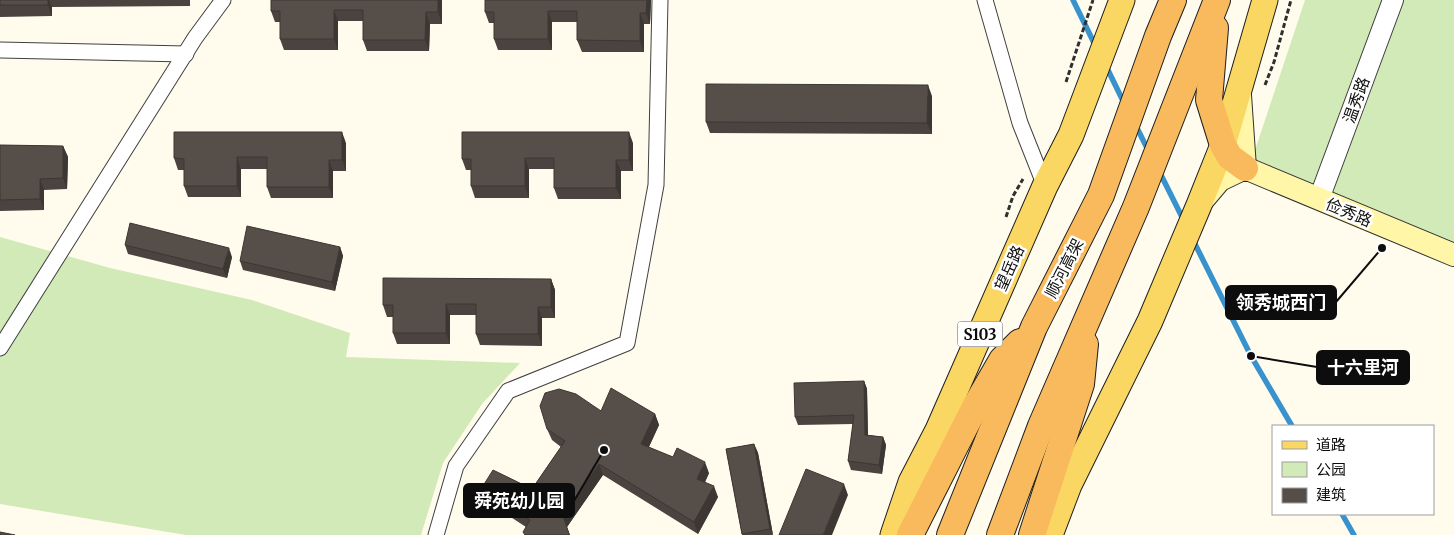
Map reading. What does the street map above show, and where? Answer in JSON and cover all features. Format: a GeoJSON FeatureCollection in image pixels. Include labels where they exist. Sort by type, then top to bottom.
{"type":"FeatureCollection","features":[{"type":"Feature","properties":{"kind":"highway"},"geometry":{"type":"LineString","coordinates":[[1155,0],[1156,43]]}},
{"type":"Feature","properties":{"kind":"highway","name":"顺河高架"},"geometry":{"type":"LineString","coordinates":[[950,535],[1034,327],[1101,195],[1156,43],[1174,0]]}},
{"type":"Feature","properties":{"kind":"highway"},"geometry":{"type":"LineString","coordinates":[[1217,0],[1209,100],[1223,145],[1230,157],[1245,168]]}},
{"type":"Feature","properties":{"kind":"highway"},"geometry":{"type":"LineString","coordinates":[[1000,535],[1041,426],[1087,324],[1136,207],[1217,0]]}},
{"type":"Feature","properties":{"kind":"highway"},"geometry":{"type":"LineString","coordinates":[[1032,535],[1082,384],[1087,324]]}},
{"type":"Feature","properties":{"kind":"highway"},"geometry":{"type":"LineString","coordinates":[[910,535],[976,405],[1002,360],[1034,327]]}},
{"type":"Feature","properties":{"kind":"main road"},"geometry":{"type":"LineString","coordinates":[[1050,535],[1069,485],[1150,321],[1199,205],[1223,145],[1265,0]]}},
{"type":"Feature","properties":{"kind":"main road","name":"望岳路"},"geometry":{"type":"LineString","coordinates":[[893,535],[911,482],[938,430],[1045,186],[1071,135],[1121,4]]}},
{"type":"Feature","properties":{"kind":"main road"},"geometry":{"type":"LineString","coordinates":[[1199,205],[1220,180],[1245,168],[1240,87]]}},
{"type":"Feature","properties":{"kind":"main road","name":"俭秀路"},"geometry":{"type":"LineString","coordinates":[[1245,168],[1454,255]]}},
{"type":"Feature","properties":{"kind":"street"},"geometry":{"type":"LineString","coordinates":[[0,348],[186,54],[223,0]]}},
{"type":"Feature","properties":{"kind":"street"},"geometry":{"type":"LineString","coordinates":[[436,535],[456,466],[508,390],[628,343],[656,185],[660,0]]}},
{"type":"Feature","properties":{"kind":"street"},"geometry":{"type":"LineString","coordinates":[[985,0],[1020,123],[1045,186]]}},
{"type":"Feature","properties":{"kind":"street","name":"温秀路"},"geometry":{"type":"LineString","coordinates":[[1319,199],[1393,0]]}},
{"type":"Feature","properties":{"kind":"street"},"geometry":{"type":"LineString","coordinates":[[0,50],[186,54]]}},
{"type":"Feature","properties":{"kind":"path"},"geometry":{"type":"LineString","coordinates":[[1065,84],[1093,0]]}},
{"type":"Feature","properties":{"kind":"green space"},"geometry":{"type":"Polygon","coordinates":[[[1305,0],[1454,0],[1454,242],[1251,162],[1305,0]]]}},
{"type":"Feature","properties":{"kind":"green space"},"geometry":{"type":"Polygon","coordinates":[[[0,237],[110,268],[252,300],[350,333],[346,357],[520,363],[482,404],[443,463],[421,535],[186,535],[0,504],[0,237]]]}},
{"type":"Feature","properties":{"kind":"building"},"geometry":{"type":"Polygon","coordinates":[[[0,0],[48,0],[48,5],[0,5],[0,0]]]}},
{"type":"Feature","properties":{"kind":"building"},"geometry":{"type":"Polygon","coordinates":[[[271,0],[438,0],[438,12],[426,12],[425,40],[363,40],[363,10],[334,10],[334,39],[280,39],[280,11],[271,11],[271,0]]]}},
{"type":"Feature","properties":{"kind":"building"},"geometry":{"type":"Polygon","coordinates":[[[485,0],[647,0],[646,13],[640,13],[640,41],[577,40],[577,11],[548,11],[548,39],[494,39],[494,12],[485,12],[485,0]]]}},
{"type":"Feature","properties":{"kind":"building"},"geometry":{"type":"Polygon","coordinates":[[[706,84],[928,85],[927,123],[706,122],[706,84]]]}},
{"type":"Feature","properties":{"kind":"building"},"geometry":{"type":"Polygon","coordinates":[[[174,132],[342,132],[342,160],[329,160],[329,187],[267,187],[267,157],[237,157],[237,186],[184,186],[184,159],[174,158],[174,132]]]}},
{"type":"Feature","properties":{"kind":"building"},"geometry":{"type":"Polygon","coordinates":[[[462,132],[629,132],[629,160],[616,160],[616,188],[554,188],[554,158],[525,158],[525,186],[471,186],[471,159],[462,159],[462,132]]]}},
{"type":"Feature","properties":{"kind":"building"},"geometry":{"type":"Polygon","coordinates":[[[0,145],[63,146],[63,178],[40,179],[40,199],[0,200],[0,145]]]}},
{"type":"Feature","properties":{"kind":"building"},"geometry":{"type":"Polygon","coordinates":[[[130,223],[229,248],[223,269],[125,245],[130,223]]]}},
{"type":"Feature","properties":{"kind":"building"},"geometry":{"type":"Polygon","coordinates":[[[247,226],[340,247],[332,282],[240,261],[247,226]]]}},
{"type":"Feature","properties":{"kind":"building"},"geometry":{"type":"Polygon","coordinates":[[[383,278],[551,279],[551,307],[538,307],[538,334],[476,334],[476,304],[446,304],[446,333],[393,333],[393,305],[383,305],[383,278]]]}},
{"type":"Feature","properties":{"kind":"building"},"geometry":{"type":"Polygon","coordinates":[[[864,381],[865,435],[883,437],[879,465],[848,461],[854,415],[795,417],[794,383],[864,381]]]}},
{"type":"Feature","properties":{"kind":"building"},"geometry":{"type":"Polygon","coordinates":[[[611,388],[655,414],[641,444],[673,457],[677,448],[705,462],[697,479],[714,486],[694,522],[599,464],[563,516],[569,535],[525,535],[523,532],[530,520],[481,489],[493,470],[532,489],[565,441],[547,429],[540,406],[545,393],[559,389],[576,394],[601,411],[611,388]]]}},
{"type":"Feature","properties":{"kind":"building"},"geometry":{"type":"Polygon","coordinates":[[[754,444],[770,529],[742,534],[726,449],[754,444]]]}},
{"type":"Feature","properties":{"kind":"building"},"geometry":{"type":"Polygon","coordinates":[[[806,469],[844,484],[823,535],[779,535],[806,469]]]}},
{"type":"Feature","properties":{"kind":"building"},"geometry":{"type":"Polygon","coordinates":[[[0,532],[15,535],[0,535],[0,532]]]}},
{"type":"Feature","properties":{"kind":"waterway"},"geometry":{"type":"LineString","coordinates":[[1073,0],[1096,47]]}},
{"type":"Feature","properties":{"kind":"waterway"},"geometry":{"type":"LineString","coordinates":[[1106,66],[1125,105]]}},
{"type":"Feature","properties":{"kind":"waterway"},"geometry":{"type":"LineString","coordinates":[[1135,124],[1149,152]]}},
{"type":"Feature","properties":{"kind":"waterway"},"geometry":{"type":"LineString","coordinates":[[1159,171],[1184,221]]}},
{"type":"Feature","properties":{"kind":"waterway"},"geometry":{"type":"LineString","coordinates":[[1192,238],[1251,356],[1291,425]]}},
{"type":"Feature","properties":{"kind":"waterway"},"geometry":{"type":"LineString","coordinates":[[1343,515],[1354,535]]}},
{"type":"Feature","properties":{"kind":"place","name":"领秀城西门"},"geometry":{"type":"Point","coordinates":[1382,248]}},
{"type":"Feature","properties":{"kind":"place","name":"十六里河"},"geometry":{"type":"Point","coordinates":[1251,356]}},
{"type":"Feature","properties":{"kind":"place","name":"舜苑幼儿园"},"geometry":{"type":"Point","coordinates":[604,450]}}]}
